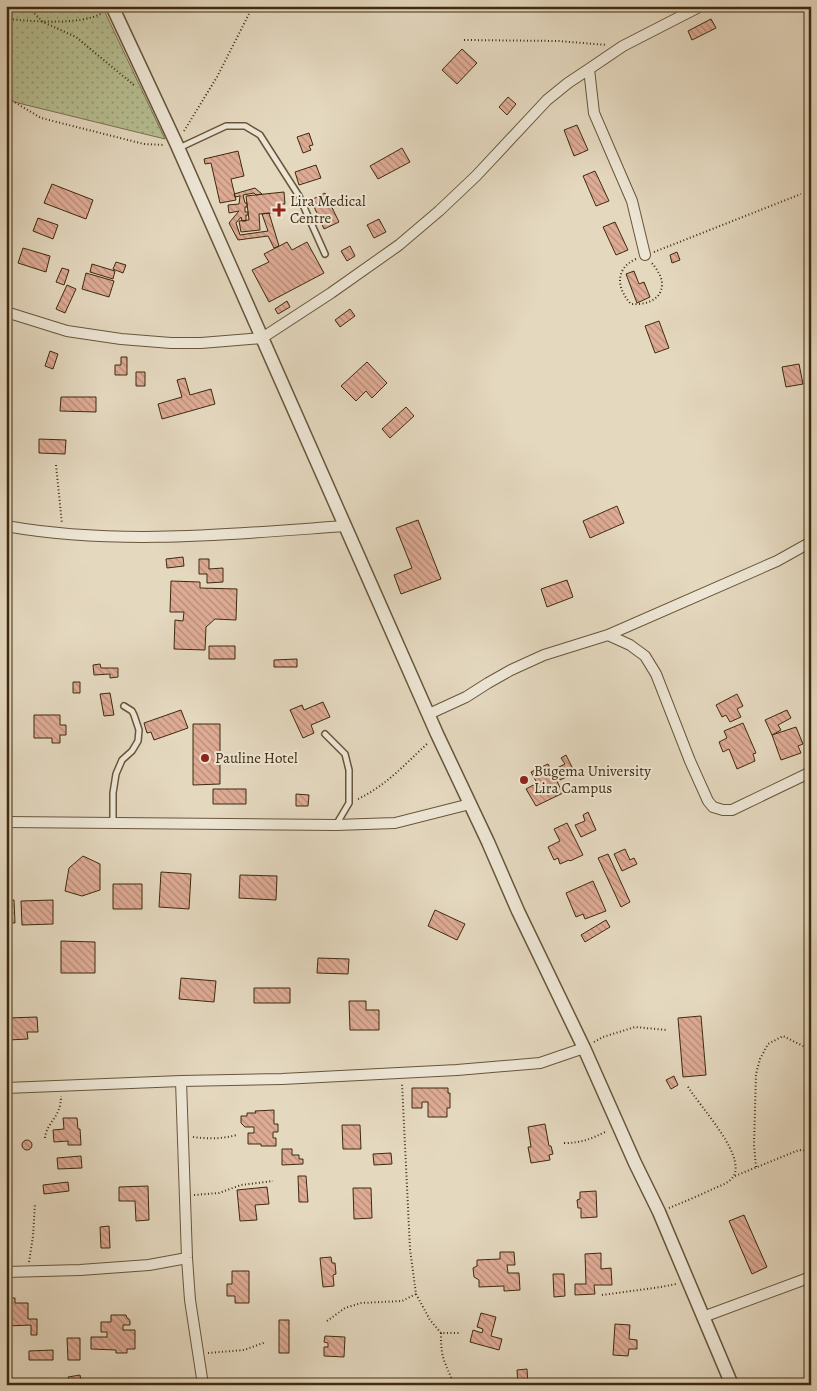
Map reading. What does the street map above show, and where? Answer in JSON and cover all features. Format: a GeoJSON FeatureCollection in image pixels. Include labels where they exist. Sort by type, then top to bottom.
{"type":"FeatureCollection","features":[{"type":"Feature","properties":{"kind":"street"},"geometry":{"type":"LineString","coordinates":[[6,312],[67,331],[121,339],[201,342],[262,338],[331,294],[399,245],[476,176],[547,100],[568,83],[623,46],[702,6]]}},
{"type":"Feature","properties":{"kind":"street"},"geometry":{"type":"LineString","coordinates":[[112,7],[177,146],[437,734],[584,1048],[648,1191],[660,1212],[732,1385]]}},
{"type":"Feature","properties":{"kind":"street"},"geometry":{"type":"LineString","coordinates":[[589,69],[594,113],[632,200],[645,255]]}},
{"type":"Feature","properties":{"kind":"street"},"geometry":{"type":"LineString","coordinates":[[6,526],[63,534],[133,537],[206,536],[346,526]]}},
{"type":"Feature","properties":{"kind":"street"},"geometry":{"type":"LineString","coordinates":[[429,714],[466,697],[511,670],[544,655],[608,635],[777,561],[811,542]]}},
{"type":"Feature","properties":{"kind":"street"},"geometry":{"type":"LineString","coordinates":[[608,635],[630,645],[645,656],[656,674],[690,761],[713,808],[732,810],[811,772]]}},
{"type":"Feature","properties":{"kind":"street"},"geometry":{"type":"LineString","coordinates":[[6,822],[336,825],[395,823],[470,804]]}},
{"type":"Feature","properties":{"kind":"street"},"geometry":{"type":"LineString","coordinates":[[6,1088],[282,1079],[540,1064],[584,1048]]}},
{"type":"Feature","properties":{"kind":"street"},"geometry":{"type":"LineString","coordinates":[[181,1081],[186,1258],[190,1300],[203,1385]]}},
{"type":"Feature","properties":{"kind":"street"},"geometry":{"type":"LineString","coordinates":[[6,1272],[80,1270],[149,1265],[186,1258]]}},
{"type":"Feature","properties":{"kind":"street"},"geometry":{"type":"LineString","coordinates":[[703,1317],[811,1277]]}},
{"type":"Feature","properties":{"kind":"lane"},"geometry":{"type":"LineString","coordinates":[[177,146],[226,126],[245,126],[260,135],[298,196],[325,254]]}},
{"type":"Feature","properties":{"kind":"lane"},"geometry":{"type":"LineString","coordinates":[[113,822],[116,774],[122,760],[132,751],[138,741],[139,730],[134,715],[124,706]]}},
{"type":"Feature","properties":{"kind":"lane"},"geometry":{"type":"LineString","coordinates":[[325,734],[345,754],[349,770],[349,803],[336,825]]}},
{"type":"Feature","properties":{"kind":"path"},"geometry":{"type":"LineString","coordinates":[[6,14],[17,6]]}},
{"type":"Feature","properties":{"kind":"path"},"geometry":{"type":"LineString","coordinates":[[27,6],[42,22],[76,37],[136,86]]}},
{"type":"Feature","properties":{"kind":"path"},"geometry":{"type":"LineString","coordinates":[[6,97],[41,118],[144,144],[177,146],[217,77],[253,6]]}},
{"type":"Feature","properties":{"kind":"path"},"geometry":{"type":"LineString","coordinates":[[6,19],[42,22],[95,18],[112,7]]}},
{"type":"Feature","properties":{"kind":"path"},"geometry":{"type":"LineString","coordinates":[[464,40],[558,41],[623,46]]}},
{"type":"Feature","properties":{"kind":"path"},"geometry":{"type":"LineString","coordinates":[[645,255],[658,271],[662,284],[660,293],[653,301],[642,305],[631,304],[624,296],[620,284],[621,270],[630,262],[645,255],[801,194]]}},
{"type":"Feature","properties":{"kind":"path"},"geometry":{"type":"LineString","coordinates":[[56,465],[63,534]]}},
{"type":"Feature","properties":{"kind":"path"},"geometry":{"type":"LineString","coordinates":[[349,803],[374,791],[386,782],[437,734]]}},
{"type":"Feature","properties":{"kind":"path"},"geometry":{"type":"LineString","coordinates":[[584,1048],[603,1037],[635,1028],[666,1030]]}},
{"type":"Feature","properties":{"kind":"path"},"geometry":{"type":"LineString","coordinates":[[756,1167],[754,1145],[756,1074],[760,1059],[768,1044],[783,1036],[811,1053]]}},
{"type":"Feature","properties":{"kind":"path"},"geometry":{"type":"LineString","coordinates":[[401,1073],[410,1249],[416,1294],[430,1320],[441,1332],[442,1352],[453,1385]]}},
{"type":"Feature","properties":{"kind":"path"},"geometry":{"type":"LineString","coordinates":[[688,1085],[692,1094],[732,1149],[736,1160],[735,1176]]}},
{"type":"Feature","properties":{"kind":"path"},"geometry":{"type":"LineString","coordinates":[[45,1138],[46,1130],[61,1106],[61,1086]]}},
{"type":"Feature","properties":{"kind":"path"},"geometry":{"type":"LineString","coordinates":[[564,1143],[578,1143],[590,1140],[618,1126]]}},
{"type":"Feature","properties":{"kind":"path"},"geometry":{"type":"LineString","coordinates":[[183,1137],[208,1139],[237,1135]]}},
{"type":"Feature","properties":{"kind":"path"},"geometry":{"type":"LineString","coordinates":[[660,1212],[697,1197],[756,1167],[799,1150],[811,1151]]}},
{"type":"Feature","properties":{"kind":"path"},"geometry":{"type":"LineString","coordinates":[[184,1195],[219,1193],[241,1185],[273,1181]]}},
{"type":"Feature","properties":{"kind":"path"},"geometry":{"type":"LineString","coordinates":[[28,1271],[35,1204]]}},
{"type":"Feature","properties":{"kind":"path"},"geometry":{"type":"LineString","coordinates":[[602,1295],[661,1287],[688,1280]]}},
{"type":"Feature","properties":{"kind":"path"},"geometry":{"type":"LineString","coordinates":[[328,1321],[345,1308],[361,1303],[402,1301],[416,1294]]}},
{"type":"Feature","properties":{"kind":"path"},"geometry":{"type":"LineString","coordinates":[[441,1332],[460,1333]]}},
{"type":"Feature","properties":{"kind":"path"},"geometry":{"type":"LineString","coordinates":[[198,1354],[244,1350],[266,1342]]}},
{"type":"Feature","properties":{"kind":"path"},"geometry":{"type":"LineString","coordinates":[[31,1385],[37,1379]]}},
{"type":"Feature","properties":{"kind":"green space"},"geometry":{"type":"Polygon","coordinates":[[[6,6],[102,6],[165,139],[6,100],[6,6]]]}},
{"type":"Feature","properties":{"kind":"building"},"geometry":{"type":"Polygon","coordinates":[[[711,19],[716,28],[692,40],[688,31],[711,19]]]}},
{"type":"Feature","properties":{"kind":"building"},"geometry":{"type":"Polygon","coordinates":[[[462,49],[477,63],[457,84],[442,70],[462,49]]]}},
{"type":"Feature","properties":{"kind":"building"},"geometry":{"type":"Polygon","coordinates":[[[508,97],[516,104],[507,115],[499,107],[508,97]]]}},
{"type":"Feature","properties":{"kind":"building"},"geometry":{"type":"Polygon","coordinates":[[[577,125],[588,150],[574,156],[564,130],[577,125]]]}},
{"type":"Feature","properties":{"kind":"building"},"geometry":{"type":"Polygon","coordinates":[[[309,133],[313,145],[309,146],[311,150],[303,153],[297,137],[309,133]]]}},
{"type":"Feature","properties":{"kind":"building"},"geometry":{"type":"Polygon","coordinates":[[[402,148],[410,162],[378,179],[370,166],[402,148]]]}},
{"type":"Feature","properties":{"kind":"building"},"geometry":{"type":"Polygon","coordinates":[[[238,151],[244,176],[231,179],[236,200],[220,203],[211,163],[205,164],[204,159],[238,151]]]}},
{"type":"Feature","properties":{"kind":"building"},"geometry":{"type":"Polygon","coordinates":[[[316,165],[321,178],[299,185],[295,172],[316,165]]]}},
{"type":"Feature","properties":{"kind":"building"},"geometry":{"type":"Polygon","coordinates":[[[595,171],[609,201],[596,206],[583,176],[595,171]]]}},
{"type":"Feature","properties":{"kind":"building"},"geometry":{"type":"Polygon","coordinates":[[[52,184],[93,200],[86,219],[44,203],[52,184]]]}},
{"type":"Feature","properties":{"kind":"building"},"geometry":{"type":"Polygon","coordinates":[[[255,188],[262,194],[243,195],[245,203],[247,203],[245,212],[248,212],[248,215],[246,215],[246,221],[242,221],[241,217],[236,223],[240,235],[268,231],[262,214],[269,213],[279,246],[274,248],[268,236],[238,240],[229,223],[239,211],[229,213],[228,205],[239,204],[240,196],[235,197],[234,194],[255,188]]]}},
{"type":"Feature","properties":{"kind":"building"},"geometry":{"type":"Polygon","coordinates":[[[284,192],[285,204],[281,204],[282,212],[259,214],[260,230],[241,232],[239,221],[249,220],[246,196],[284,192]]]}},
{"type":"Feature","properties":{"kind":"building"},"geometry":{"type":"Polygon","coordinates":[[[325,193],[339,222],[324,229],[311,200],[325,193]]]}},
{"type":"Feature","properties":{"kind":"building"},"geometry":{"type":"Polygon","coordinates":[[[38,218],[58,225],[53,239],[33,231],[38,218]]]}},
{"type":"Feature","properties":{"kind":"building"},"geometry":{"type":"Polygon","coordinates":[[[379,219],[386,232],[374,238],[367,225],[379,219]]]}},
{"type":"Feature","properties":{"kind":"building"},"geometry":{"type":"Polygon","coordinates":[[[615,222],[628,250],[616,255],[603,227],[615,222]]]}},
{"type":"Feature","properties":{"kind":"building"},"geometry":{"type":"Polygon","coordinates":[[[287,242],[292,250],[307,242],[324,273],[269,302],[252,270],[269,262],[264,254],[287,242]]]}},
{"type":"Feature","properties":{"kind":"building"},"geometry":{"type":"Polygon","coordinates":[[[350,246],[355,256],[347,261],[341,251],[350,246]]]}},
{"type":"Feature","properties":{"kind":"building"},"geometry":{"type":"Polygon","coordinates":[[[23,248],[50,256],[46,272],[18,263],[23,248]]]}},
{"type":"Feature","properties":{"kind":"building"},"geometry":{"type":"Polygon","coordinates":[[[677,252],[680,260],[672,263],[670,255],[677,252]]]}},
{"type":"Feature","properties":{"kind":"building"},"geometry":{"type":"Polygon","coordinates":[[[116,262],[126,265],[123,273],[113,269],[116,262]]]}},
{"type":"Feature","properties":{"kind":"building"},"geometry":{"type":"Polygon","coordinates":[[[92,264],[115,271],[113,279],[90,272],[92,264]]]}},
{"type":"Feature","properties":{"kind":"building"},"geometry":{"type":"Polygon","coordinates":[[[62,268],[69,270],[64,285],[56,282],[62,268]]]}},
{"type":"Feature","properties":{"kind":"building"},"geometry":{"type":"Polygon","coordinates":[[[634,271],[639,284],[644,282],[650,297],[637,303],[626,274],[634,271]]]}},
{"type":"Feature","properties":{"kind":"building"},"geometry":{"type":"Polygon","coordinates":[[[86,273],[114,281],[109,297],[82,289],[86,273]]]}},
{"type":"Feature","properties":{"kind":"building"},"geometry":{"type":"Polygon","coordinates":[[[67,285],[76,289],[65,313],[56,309],[67,285]]]}},
{"type":"Feature","properties":{"kind":"building"},"geometry":{"type":"Polygon","coordinates":[[[287,301],[290,307],[278,314],[275,309],[287,301]]]}},
{"type":"Feature","properties":{"kind":"building"},"geometry":{"type":"Polygon","coordinates":[[[350,309],[355,316],[340,327],[335,320],[350,309]]]}},
{"type":"Feature","properties":{"kind":"building"},"geometry":{"type":"Polygon","coordinates":[[[659,321],[669,348],[655,353],[645,326],[659,321]]]}},
{"type":"Feature","properties":{"kind":"building"},"geometry":{"type":"Polygon","coordinates":[[[50,351],[58,354],[53,369],[45,366],[50,351]]]}},
{"type":"Feature","properties":{"kind":"building"},"geometry":{"type":"Polygon","coordinates":[[[121,357],[127,357],[127,375],[115,375],[115,365],[121,365],[121,357]]]}},
{"type":"Feature","properties":{"kind":"building"},"geometry":{"type":"Polygon","coordinates":[[[367,362],[387,383],[372,398],[366,391],[356,401],[341,386],[367,362]]]}},
{"type":"Feature","properties":{"kind":"building"},"geometry":{"type":"Polygon","coordinates":[[[799,364],[803,384],[786,387],[782,367],[799,364]]]}},
{"type":"Feature","properties":{"kind":"building"},"geometry":{"type":"Polygon","coordinates":[[[136,372],[145,372],[145,386],[136,386],[136,372]]]}},
{"type":"Feature","properties":{"kind":"building"},"geometry":{"type":"Polygon","coordinates":[[[185,378],[190,395],[211,389],[215,404],[162,419],[158,404],[182,397],[177,380],[185,378]]]}},
{"type":"Feature","properties":{"kind":"building"},"geometry":{"type":"Polygon","coordinates":[[[61,397],[96,397],[96,412],[60,411],[61,397]]]}},
{"type":"Feature","properties":{"kind":"building"},"geometry":{"type":"Polygon","coordinates":[[[406,407],[414,416],[390,438],[382,429],[406,407]]]}},
{"type":"Feature","properties":{"kind":"building"},"geometry":{"type":"Polygon","coordinates":[[[39,439],[66,440],[65,454],[39,453],[39,439]]]}},
{"type":"Feature","properties":{"kind":"building"},"geometry":{"type":"Polygon","coordinates":[[[617,506],[624,523],[590,538],[583,521],[617,506]]]}},
{"type":"Feature","properties":{"kind":"building"},"geometry":{"type":"Polygon","coordinates":[[[418,520],[441,579],[401,594],[394,575],[412,568],[396,528],[418,520]]]}},
{"type":"Feature","properties":{"kind":"building"},"geometry":{"type":"Polygon","coordinates":[[[183,557],[184,566],[167,568],[166,559],[183,557]]]}},
{"type":"Feature","properties":{"kind":"building"},"geometry":{"type":"Polygon","coordinates":[[[199,559],[209,559],[209,569],[223,568],[223,582],[207,583],[207,574],[199,574],[199,559]]]}},
{"type":"Feature","properties":{"kind":"building"},"geometry":{"type":"Polygon","coordinates":[[[567,580],[573,597],[547,607],[541,589],[567,580]]]}},
{"type":"Feature","properties":{"kind":"building"},"geometry":{"type":"Polygon","coordinates":[[[171,581],[200,582],[200,588],[237,589],[236,620],[215,619],[206,627],[205,650],[174,649],[175,620],[183,621],[184,612],[170,612],[171,581]]]}},
{"type":"Feature","properties":{"kind":"building"},"geometry":{"type":"Polygon","coordinates":[[[209,646],[235,646],[235,659],[209,659],[209,646]]]}},
{"type":"Feature","properties":{"kind":"building"},"geometry":{"type":"Polygon","coordinates":[[[297,659],[297,667],[274,667],[274,660],[297,659]]]}},
{"type":"Feature","properties":{"kind":"building"},"geometry":{"type":"Polygon","coordinates":[[[100,664],[101,668],[118,668],[118,677],[110,678],[110,674],[94,675],[93,665],[100,664]]]}},
{"type":"Feature","properties":{"kind":"building"},"geometry":{"type":"Polygon","coordinates":[[[73,682],[80,682],[80,693],[73,693],[73,682]]]}},
{"type":"Feature","properties":{"kind":"building"},"geometry":{"type":"Polygon","coordinates":[[[110,693],[114,715],[104,716],[100,694],[110,693]]]}},
{"type":"Feature","properties":{"kind":"building"},"geometry":{"type":"Polygon","coordinates":[[[737,694],[743,706],[737,709],[741,717],[730,722],[726,715],[722,717],[716,705],[737,694]]]}},
{"type":"Feature","properties":{"kind":"building"},"geometry":{"type":"Polygon","coordinates":[[[323,702],[330,717],[311,725],[314,733],[303,738],[290,710],[302,705],[304,710],[323,702]]]}},
{"type":"Feature","properties":{"kind":"building"},"geometry":{"type":"Polygon","coordinates":[[[181,710],[188,728],[154,740],[151,732],[147,733],[144,723],[181,710]]]}},
{"type":"Feature","properties":{"kind":"building"},"geometry":{"type":"Polygon","coordinates":[[[787,710],[791,718],[778,725],[781,730],[772,735],[765,720],[787,710]]]}},
{"type":"Feature","properties":{"kind":"building"},"geometry":{"type":"Polygon","coordinates":[[[34,715],[60,715],[60,725],[66,725],[66,735],[60,735],[60,743],[52,743],[52,738],[34,738],[34,715]]]}},
{"type":"Feature","properties":{"kind":"building"},"geometry":{"type":"Polygon","coordinates":[[[743,723],[756,753],[753,754],[755,761],[737,769],[729,749],[723,752],[719,742],[727,738],[724,731],[743,723]]]}},
{"type":"Feature","properties":{"kind":"building"},"geometry":{"type":"Polygon","coordinates":[[[193,724],[220,724],[220,784],[193,785],[193,724]]]}},
{"type":"Feature","properties":{"kind":"building"},"geometry":{"type":"Polygon","coordinates":[[[796,727],[803,744],[798,746],[801,753],[781,760],[772,735],[796,727]]]}},
{"type":"Feature","properties":{"kind":"building"},"geometry":{"type":"Polygon","coordinates":[[[566,755],[575,773],[560,780],[555,769],[565,764],[561,758],[566,755]]]}},
{"type":"Feature","properties":{"kind":"building"},"geometry":{"type":"Polygon","coordinates":[[[548,764],[563,793],[536,806],[526,789],[537,783],[531,772],[548,764]]]}},
{"type":"Feature","properties":{"kind":"building"},"geometry":{"type":"Polygon","coordinates":[[[213,789],[246,789],[246,804],[213,804],[213,789]]]}},
{"type":"Feature","properties":{"kind":"building"},"geometry":{"type":"Polygon","coordinates":[[[296,794],[309,795],[308,806],[296,806],[296,794]]]}},
{"type":"Feature","properties":{"kind":"building"},"geometry":{"type":"Polygon","coordinates":[[[588,812],[596,830],[581,837],[575,825],[585,821],[583,815],[588,812]]]}},
{"type":"Feature","properties":{"kind":"building"},"geometry":{"type":"Polygon","coordinates":[[[567,823],[583,855],[560,864],[558,858],[554,860],[548,847],[560,841],[554,829],[567,823]]]}},
{"type":"Feature","properties":{"kind":"building"},"geometry":{"type":"Polygon","coordinates":[[[625,849],[630,860],[634,858],[637,864],[622,871],[614,854],[625,849]]]}},
{"type":"Feature","properties":{"kind":"building"},"geometry":{"type":"Polygon","coordinates":[[[608,854],[630,902],[621,907],[598,858],[608,854]]]}},
{"type":"Feature","properties":{"kind":"building"},"geometry":{"type":"Polygon","coordinates":[[[83,856],[100,864],[100,890],[82,896],[65,891],[69,868],[83,856]]]}},
{"type":"Feature","properties":{"kind":"building"},"geometry":{"type":"Polygon","coordinates":[[[161,872],[191,874],[189,909],[159,907],[161,872]]]}},
{"type":"Feature","properties":{"kind":"building"},"geometry":{"type":"Polygon","coordinates":[[[240,875],[277,876],[276,900],[239,898],[240,875]]]}},
{"type":"Feature","properties":{"kind":"building"},"geometry":{"type":"Polygon","coordinates":[[[593,881],[606,911],[585,919],[583,914],[576,917],[566,893],[593,881]]]}},
{"type":"Feature","properties":{"kind":"building"},"geometry":{"type":"Polygon","coordinates":[[[113,884],[142,884],[142,909],[113,909],[113,884]]]}},
{"type":"Feature","properties":{"kind":"building"},"geometry":{"type":"Polygon","coordinates":[[[6,900],[14,900],[15,923],[6,923],[6,900]]]}},
{"type":"Feature","properties":{"kind":"building"},"geometry":{"type":"Polygon","coordinates":[[[53,900],[53,924],[22,925],[21,901],[53,900]]]}},
{"type":"Feature","properties":{"kind":"building"},"geometry":{"type":"Polygon","coordinates":[[[435,910],[465,924],[457,940],[428,926],[435,910]]]}},
{"type":"Feature","properties":{"kind":"building"},"geometry":{"type":"Polygon","coordinates":[[[606,920],[610,927],[585,942],[581,935],[606,920]]]}},
{"type":"Feature","properties":{"kind":"building"},"geometry":{"type":"Polygon","coordinates":[[[61,941],[95,942],[95,973],[61,973],[61,941]]]}},
{"type":"Feature","properties":{"kind":"building"},"geometry":{"type":"Polygon","coordinates":[[[318,958],[349,959],[348,974],[317,973],[318,958]]]}},
{"type":"Feature","properties":{"kind":"building"},"geometry":{"type":"Polygon","coordinates":[[[181,978],[216,981],[214,1002],[179,999],[181,978]]]}},
{"type":"Feature","properties":{"kind":"building"},"geometry":{"type":"Polygon","coordinates":[[[254,988],[290,988],[290,1003],[254,1003],[254,988]]]}},
{"type":"Feature","properties":{"kind":"building"},"geometry":{"type":"Polygon","coordinates":[[[349,1001],[366,1001],[366,1010],[379,1010],[379,1030],[350,1030],[349,1001]]]}},
{"type":"Feature","properties":{"kind":"building"},"geometry":{"type":"Polygon","coordinates":[[[701,1016],[706,1075],[683,1077],[678,1018],[701,1016]]]}},
{"type":"Feature","properties":{"kind":"building"},"geometry":{"type":"Polygon","coordinates":[[[37,1017],[38,1032],[27,1032],[28,1039],[8,1040],[7,1018],[37,1017]]]}},
{"type":"Feature","properties":{"kind":"building"},"geometry":{"type":"Polygon","coordinates":[[[674,1076],[678,1085],[671,1089],[666,1080],[674,1076]]]}},
{"type":"Feature","properties":{"kind":"building"},"geometry":{"type":"Polygon","coordinates":[[[412,1088],[448,1088],[450,1108],[447,1108],[447,1117],[428,1117],[428,1102],[422,1102],[422,1108],[412,1108],[412,1088]]]}},
{"type":"Feature","properties":{"kind":"building"},"geometry":{"type":"Polygon","coordinates":[[[274,1110],[274,1124],[278,1124],[278,1132],[273,1132],[273,1138],[276,1138],[276,1146],[248,1144],[248,1133],[254,1133],[254,1127],[245,1127],[241,1123],[241,1116],[247,1116],[247,1113],[256,1113],[255,1111],[274,1110]]]}},
{"type":"Feature","properties":{"kind":"building"},"geometry":{"type":"Polygon","coordinates":[[[63,1118],[77,1118],[81,1145],[68,1145],[68,1141],[54,1142],[53,1130],[64,1129],[63,1118]]]}},
{"type":"Feature","properties":{"kind":"building"},"geometry":{"type":"Polygon","coordinates":[[[545,1124],[549,1146],[551,1146],[553,1154],[549,1155],[550,1160],[531,1163],[528,1147],[531,1147],[528,1127],[545,1124]]]}},
{"type":"Feature","properties":{"kind":"building"},"geometry":{"type":"Polygon","coordinates":[[[342,1125],[360,1125],[361,1149],[343,1149],[342,1125]]]}},
{"type":"Feature","properties":{"kind":"building"},"geometry":{"type":"Polygon","coordinates":[[[25,1140],[29,1140],[32,1145],[31,1149],[25,1150],[22,1147],[22,1143],[25,1140]]]}},
{"type":"Feature","properties":{"kind":"building"},"geometry":{"type":"Polygon","coordinates":[[[282,1149],[292,1149],[292,1155],[299,1155],[299,1159],[303,1159],[303,1164],[282,1165],[282,1149]]]}},
{"type":"Feature","properties":{"kind":"building"},"geometry":{"type":"Polygon","coordinates":[[[391,1153],[392,1164],[374,1165],[373,1154],[391,1153]]]}},
{"type":"Feature","properties":{"kind":"building"},"geometry":{"type":"Polygon","coordinates":[[[81,1156],[82,1168],[58,1169],[57,1158],[81,1156]]]}},
{"type":"Feature","properties":{"kind":"building"},"geometry":{"type":"Polygon","coordinates":[[[298,1176],[306,1176],[308,1202],[299,1202],[298,1176]]]}},
{"type":"Feature","properties":{"kind":"building"},"geometry":{"type":"Polygon","coordinates":[[[68,1182],[69,1191],[44,1194],[43,1185],[68,1182]]]}},
{"type":"Feature","properties":{"kind":"building"},"geometry":{"type":"Polygon","coordinates":[[[148,1186],[149,1220],[136,1221],[135,1201],[119,1201],[119,1187],[148,1186]]]}},
{"type":"Feature","properties":{"kind":"building"},"geometry":{"type":"Polygon","coordinates":[[[267,1187],[269,1204],[255,1205],[257,1220],[240,1221],[237,1190],[267,1187]]]}},
{"type":"Feature","properties":{"kind":"building"},"geometry":{"type":"Polygon","coordinates":[[[353,1188],[371,1188],[372,1218],[354,1219],[353,1188]]]}},
{"type":"Feature","properties":{"kind":"building"},"geometry":{"type":"Polygon","coordinates":[[[596,1191],[597,1217],[581,1218],[581,1208],[578,1208],[577,1200],[580,1199],[580,1192],[596,1191]]]}},
{"type":"Feature","properties":{"kind":"building"},"geometry":{"type":"Polygon","coordinates":[[[744,1215],[767,1267],[752,1274],[729,1221],[744,1215]]]}},
{"type":"Feature","properties":{"kind":"building"},"geometry":{"type":"Polygon","coordinates":[[[109,1226],[110,1248],[101,1248],[100,1227],[109,1226]]]}},
{"type":"Feature","properties":{"kind":"building"},"geometry":{"type":"Polygon","coordinates":[[[500,1252],[514,1252],[515,1265],[507,1265],[508,1273],[519,1273],[520,1290],[504,1291],[504,1286],[479,1287],[479,1280],[474,1277],[473,1268],[477,1266],[477,1260],[500,1259],[500,1252]]]}},
{"type":"Feature","properties":{"kind":"building"},"geometry":{"type":"Polygon","coordinates":[[[601,1253],[601,1269],[611,1268],[612,1285],[594,1285],[595,1294],[575,1295],[575,1284],[586,1284],[585,1254],[601,1253]]]}},
{"type":"Feature","properties":{"kind":"building"},"geometry":{"type":"Polygon","coordinates":[[[331,1257],[332,1263],[335,1263],[334,1286],[323,1287],[320,1258],[331,1257]]]}},
{"type":"Feature","properties":{"kind":"building"},"geometry":{"type":"Polygon","coordinates":[[[232,1271],[249,1271],[249,1303],[235,1303],[235,1296],[227,1296],[227,1284],[232,1284],[232,1271]]]}},
{"type":"Feature","properties":{"kind":"building"},"geometry":{"type":"Polygon","coordinates":[[[553,1274],[564,1274],[565,1296],[554,1297],[553,1274]]]}},
{"type":"Feature","properties":{"kind":"building"},"geometry":{"type":"Polygon","coordinates":[[[6,1298],[15,1298],[15,1303],[28,1303],[28,1319],[37,1319],[37,1335],[31,1335],[31,1325],[6,1326],[6,1298]]]}},
{"type":"Feature","properties":{"kind":"building"},"geometry":{"type":"Polygon","coordinates":[[[481,1313],[496,1317],[491,1336],[502,1339],[499,1350],[470,1342],[473,1330],[482,1333],[483,1329],[477,1327],[481,1313]]]}},
{"type":"Feature","properties":{"kind":"building"},"geometry":{"type":"Polygon","coordinates":[[[111,1315],[126,1315],[129,1319],[130,1325],[123,1325],[123,1330],[135,1330],[135,1349],[127,1349],[127,1353],[116,1353],[116,1350],[91,1349],[91,1337],[107,1337],[107,1332],[101,1332],[101,1322],[111,1322],[111,1315]]]}},
{"type":"Feature","properties":{"kind":"building"},"geometry":{"type":"Polygon","coordinates":[[[279,1320],[289,1320],[289,1353],[279,1353],[279,1320]]]}},
{"type":"Feature","properties":{"kind":"building"},"geometry":{"type":"Polygon","coordinates":[[[615,1324],[630,1325],[629,1339],[637,1340],[637,1349],[629,1349],[628,1356],[613,1355],[615,1324]]]}},
{"type":"Feature","properties":{"kind":"building"},"geometry":{"type":"Polygon","coordinates":[[[325,1336],[345,1337],[344,1357],[324,1356],[324,1347],[328,1347],[328,1343],[324,1342],[325,1336]]]}},
{"type":"Feature","properties":{"kind":"building"},"geometry":{"type":"Polygon","coordinates":[[[67,1338],[80,1338],[80,1360],[68,1360],[67,1338]]]}},
{"type":"Feature","properties":{"kind":"building"},"geometry":{"type":"Polygon","coordinates":[[[53,1350],[53,1360],[29,1360],[29,1351],[53,1350]]]}},
{"type":"Feature","properties":{"kind":"building"},"geometry":{"type":"Polygon","coordinates":[[[527,1369],[528,1385],[518,1385],[517,1370],[527,1369]]]}},
{"type":"Feature","properties":{"kind":"building"},"geometry":{"type":"Polygon","coordinates":[[[80,1375],[82,1385],[59,1385],[59,1383],[69,1381],[68,1377],[80,1375]]]}},
{"type":"Feature","properties":{"kind":"place","name":"Lira Medical Centre"},"geometry":{"type":"Point","coordinates":[279,210]}},
{"type":"Feature","properties":{"kind":"place","name":"Pauline Hotel"},"geometry":{"type":"Point","coordinates":[205,758]}},
{"type":"Feature","properties":{"kind":"place","name":"Bugema University Lira Campus"},"geometry":{"type":"Point","coordinates":[524,780]}}]}
